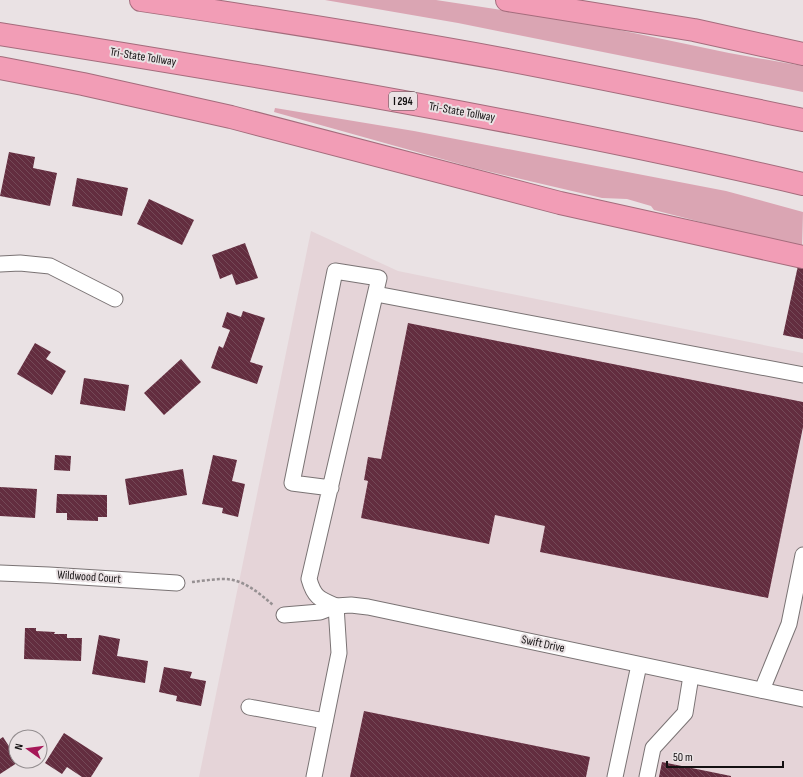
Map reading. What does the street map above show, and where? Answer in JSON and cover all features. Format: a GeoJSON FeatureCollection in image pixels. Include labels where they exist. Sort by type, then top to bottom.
{"type":"FeatureCollection","features":[{"type":"Feature","properties":{"kind":"highway"},"geometry":{"type":"LineString","coordinates":[[141,0],[340,31],[502,59],[803,120]]}},
{"type":"Feature","properties":{"kind":"highway"},"geometry":{"type":"LineString","coordinates":[[507,0],[694,30],[803,54]]}},
{"type":"Feature","properties":{"kind":"highway","name":"Tri-State Tollway"},"geometry":{"type":"LineString","coordinates":[[0,34],[347,91],[527,124],[803,184]]}},
{"type":"Feature","properties":{"kind":"highway"},"geometry":{"type":"LineString","coordinates":[[0,68],[83,84],[231,117],[560,203],[803,257]]}},
{"type":"Feature","properties":{"kind":"street"},"geometry":{"type":"LineString","coordinates":[[0,264],[20,263],[50,266],[115,299]]}},
{"type":"Feature","properties":{"kind":"street"},"geometry":{"type":"LineString","coordinates":[[314,777],[340,653],[336,606],[319,599],[312,590],[309,579],[331,488],[379,278],[335,271],[292,483],[331,488]]}},
{"type":"Feature","properties":{"kind":"street"},"geometry":{"type":"LineString","coordinates":[[376,294],[803,375]]}},
{"type":"Feature","properties":{"kind":"street"},"geometry":{"type":"LineString","coordinates":[[762,690],[788,624],[803,555]]}},
{"type":"Feature","properties":{"kind":"street","name":"Wildwood Court"},"geometry":{"type":"LineString","coordinates":[[0,574],[49,575],[177,583]]}},
{"type":"Feature","properties":{"kind":"street","name":"Swift Drive"},"geometry":{"type":"LineString","coordinates":[[284,615],[320,612],[336,606],[351,605],[368,607],[803,699]]}},
{"type":"Feature","properties":{"kind":"street"},"geometry":{"type":"LineString","coordinates":[[615,777],[639,665]]}},
{"type":"Feature","properties":{"kind":"street"},"geometry":{"type":"LineString","coordinates":[[647,777],[653,748],[684,713],[691,676]]}},
{"type":"Feature","properties":{"kind":"street"},"geometry":{"type":"LineString","coordinates":[[249,707],[325,721]]}},
{"type":"Feature","properties":{"kind":"path"},"geometry":{"type":"LineString","coordinates":[[177,583],[225,579],[241,583],[259,592],[284,615]]}},
{"type":"Feature","properties":{"kind":"shaded area"},"geometry":{"type":"Polygon","coordinates":[[[325,0],[436,0],[586,23],[729,53],[803,66],[803,92],[458,23],[325,0]]]}},
{"type":"Feature","properties":{"kind":"shaded area"},"geometry":{"type":"Polygon","coordinates":[[[275,108],[414,131],[726,191],[803,212],[802,248],[654,210],[651,206],[627,199],[602,198],[474,168],[274,112],[275,108]]]}},
{"type":"Feature","properties":{"kind":"shaded area"},"geometry":{"type":"Polygon","coordinates":[[[311,231],[398,271],[803,353],[803,777],[199,777],[311,231]]]}},
{"type":"Feature","properties":{"kind":"building"},"geometry":{"type":"Polygon","coordinates":[[[9,152],[35,157],[33,168],[57,173],[50,206],[0,196],[9,152]]]}},
{"type":"Feature","properties":{"kind":"building"},"geometry":{"type":"Polygon","coordinates":[[[77,178],[128,188],[122,216],[72,206],[77,178]]]}},
{"type":"Feature","properties":{"kind":"building"},"geometry":{"type":"Polygon","coordinates":[[[149,199],[194,220],[182,245],[137,224],[149,199]]]}},
{"type":"Feature","properties":{"kind":"building"},"geometry":{"type":"Polygon","coordinates":[[[245,243],[258,278],[236,285],[232,274],[220,279],[212,255],[245,243]]]}},
{"type":"Feature","properties":{"kind":"building"},"geometry":{"type":"Polygon","coordinates":[[[803,247],[803,339],[783,335],[803,247]]]}},
{"type":"Feature","properties":{"kind":"building"},"geometry":{"type":"Polygon","coordinates":[[[243,311],[265,318],[250,362],[263,366],[257,384],[211,368],[219,346],[223,348],[230,330],[222,327],[227,312],[241,317],[243,311]]]}},
{"type":"Feature","properties":{"kind":"building"},"geometry":{"type":"Polygon","coordinates":[[[408,323],[803,402],[803,427],[768,598],[540,552],[545,526],[495,515],[489,544],[361,518],[368,481],[364,480],[368,457],[381,459],[408,323]]]}},
{"type":"Feature","properties":{"kind":"building"},"geometry":{"type":"Polygon","coordinates":[[[35,343],[51,352],[46,359],[66,371],[52,395],[17,374],[35,343]]]}},
{"type":"Feature","properties":{"kind":"building"},"geometry":{"type":"Polygon","coordinates":[[[181,359],[201,382],[164,415],[144,393],[181,359]]]}},
{"type":"Feature","properties":{"kind":"building"},"geometry":{"type":"Polygon","coordinates":[[[84,378],[129,385],[125,411],[80,404],[84,378]]]}},
{"type":"Feature","properties":{"kind":"building"},"geometry":{"type":"Polygon","coordinates":[[[55,455],[71,456],[70,471],[54,470],[55,455]]]}},
{"type":"Feature","properties":{"kind":"building"},"geometry":{"type":"Polygon","coordinates":[[[213,455],[237,460],[232,481],[245,484],[238,517],[222,513],[223,508],[202,504],[213,455]]]}},
{"type":"Feature","properties":{"kind":"building"},"geometry":{"type":"Polygon","coordinates":[[[183,469],[187,495],[129,505],[125,479],[183,469]]]}},
{"type":"Feature","properties":{"kind":"building"},"geometry":{"type":"Polygon","coordinates":[[[0,487],[37,489],[35,518],[0,516],[0,487]]]}},
{"type":"Feature","properties":{"kind":"building"},"geometry":{"type":"Polygon","coordinates":[[[57,494],[107,495],[107,517],[98,517],[98,521],[67,520],[67,513],[56,513],[57,494]]]}},
{"type":"Feature","properties":{"kind":"building"},"geometry":{"type":"Polygon","coordinates":[[[25,628],[36,628],[36,631],[55,632],[54,634],[67,634],[67,638],[82,638],[81,661],[24,659],[25,628]]]}},
{"type":"Feature","properties":{"kind":"building"},"geometry":{"type":"Polygon","coordinates":[[[99,635],[120,639],[117,656],[148,661],[145,683],[92,674],[99,635]]]}},
{"type":"Feature","properties":{"kind":"building"},"geometry":{"type":"Polygon","coordinates":[[[164,667],[192,672],[190,678],[206,681],[201,706],[176,701],[177,696],[159,692],[164,667]]]}},
{"type":"Feature","properties":{"kind":"building"},"geometry":{"type":"Polygon","coordinates":[[[364,711],[590,757],[586,777],[350,777],[364,711]]]}},
{"type":"Feature","properties":{"kind":"building"},"geometry":{"type":"Polygon","coordinates":[[[64,733],[103,758],[91,777],[82,777],[67,767],[62,774],[48,765],[48,758],[64,733]]]}},
{"type":"Feature","properties":{"kind":"building"},"geometry":{"type":"Polygon","coordinates":[[[3,737],[8,745],[8,769],[0,774],[0,739],[3,737]]]}},
{"type":"Feature","properties":{"kind":"building"},"geometry":{"type":"Polygon","coordinates":[[[662,762],[731,776],[731,777],[659,777],[662,762]]]}}]}
